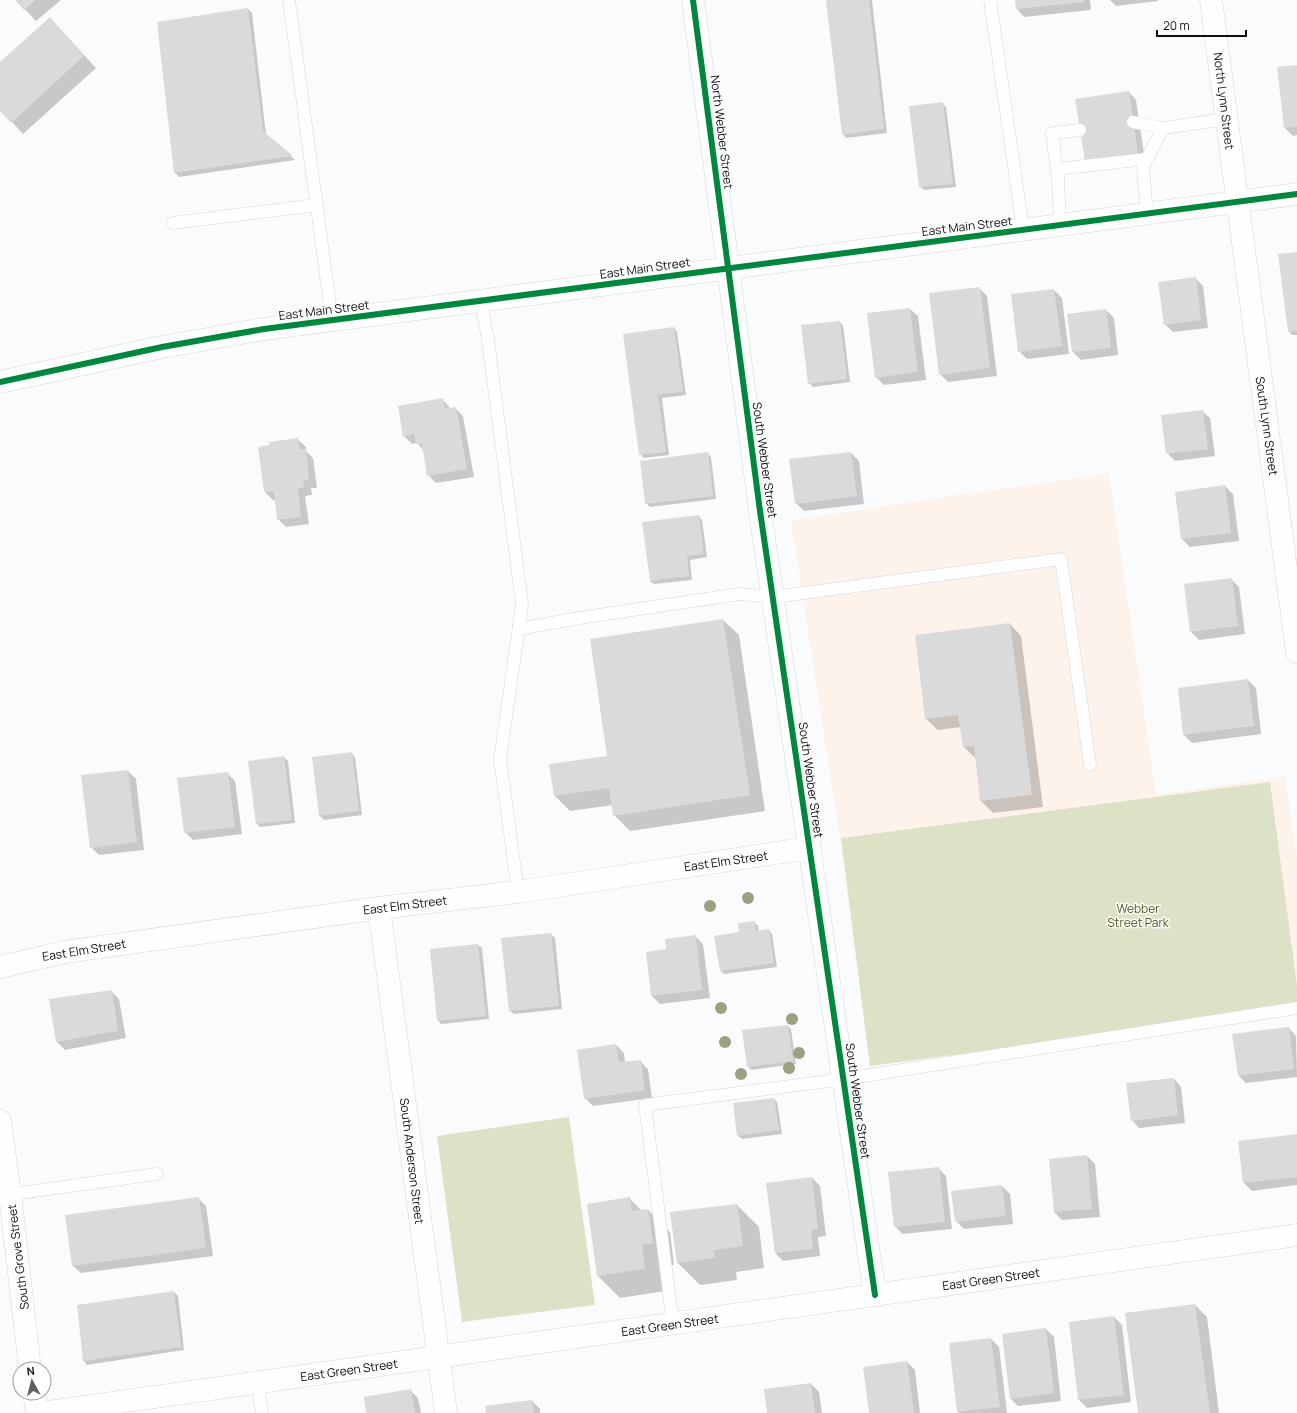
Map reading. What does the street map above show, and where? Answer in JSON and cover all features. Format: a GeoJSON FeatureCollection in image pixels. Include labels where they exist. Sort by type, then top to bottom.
{"type":"FeatureCollection","features":[{"type":"Feature","properties":{"kind":"street","name":"North Webber Street"},"geometry":{"type":"LineString","coordinates":[[694,0],[728,268]]}},
{"type":"Feature","properties":{"kind":"street","name":"North Lynn Street"},"geometry":{"type":"LineString","coordinates":[[1211,0],[1237,201]]}},
{"type":"Feature","properties":{"kind":"street","name":"East Main Street"},"geometry":{"type":"LineString","coordinates":[[0,382],[162,347],[264,329],[1297,194]]}},
{"type":"Feature","properties":{"kind":"street","name":"South Lynn Street"},"geometry":{"type":"LineString","coordinates":[[1237,201],[1297,652]]}},
{"type":"Feature","properties":{"kind":"street","name":"South Webber Street"},"geometry":{"type":"LineString","coordinates":[[728,268],[760,511],[875,1295]]}},
{"type":"Feature","properties":{"kind":"street","name":"East Elm Street"},"geometry":{"type":"LineString","coordinates":[[0,967],[65,952],[379,908],[518,892],[810,848]]}},
{"type":"Feature","properties":{"kind":"street","name":"South Anderson Street"},"geometry":{"type":"LineString","coordinates":[[379,908],[446,1413]]}},
{"type":"Feature","properties":{"kind":"street","name":"South Grove Street"},"geometry":{"type":"LineString","coordinates":[[0,1121],[5,1195],[29,1361]]}},
{"type":"Feature","properties":{"kind":"street","name":"East Green Street"},"geometry":{"type":"LineString","coordinates":[[42,1413],[1297,1235]]}},
{"type":"Feature","properties":{"kind":"street"},"geometry":{"type":"LineString","coordinates":[[35,1401],[37,1413]]}},
{"type":"Feature","properties":{"kind":"lane"},"geometry":{"type":"LineString","coordinates":[[289,0],[332,320]]}},
{"type":"Feature","properties":{"kind":"lane"},"geometry":{"type":"LineString","coordinates":[[990,0],[1023,230]]}},
{"type":"Feature","properties":{"kind":"lane"},"geometry":{"type":"LineString","coordinates":[[1134,122],[1163,128],[1226,119]]}},
{"type":"Feature","properties":{"kind":"lane"},"geometry":{"type":"LineString","coordinates":[[1147,214],[1143,166],[1163,128]]}},
{"type":"Feature","properties":{"kind":"lane"},"geometry":{"type":"LineString","coordinates":[[1060,224],[1057,170],[1052,133],[1080,130]]}},
{"type":"Feature","properties":{"kind":"lane"},"geometry":{"type":"LineString","coordinates":[[1057,170],[1146,159]]}},
{"type":"Feature","properties":{"kind":"lane"},"geometry":{"type":"LineString","coordinates":[[173,223],[316,205]]}},
{"type":"Feature","properties":{"kind":"lane"},"geometry":{"type":"LineString","coordinates":[[481,301],[488,340],[522,604],[500,759],[518,892]]}},
{"type":"Feature","properties":{"kind":"lane"},"geometry":{"type":"LineString","coordinates":[[519,629],[580,618],[739,594],[773,597],[1061,559],[1090,765]]}},
{"type":"Feature","properties":{"kind":"lane"},"geometry":{"type":"LineString","coordinates":[[673,1324],[645,1105],[844,1079],[1297,1008]]}},
{"type":"Feature","properties":{"kind":"lane"},"geometry":{"type":"LineString","coordinates":[[5,1195],[157,1174]]}},
{"type":"Feature","properties":{"kind":"lane"},"geometry":{"type":"LineString","coordinates":[[257,1383],[262,1413]]}},
{"type":"Feature","properties":{"kind":"shaded area"},"geometry":{"type":"Polygon","coordinates":[[[1109,473],[1156,795],[1285,776],[1297,859],[1297,1003],[870,1066],[840,838],[791,520],[1109,473]]]}},
{"type":"Feature","properties":{"kind":"green space","name":"Webber Street Park"},"geometry":{"type":"Polygon","coordinates":[[[1270,782],[1297,986],[1297,1010],[870,1066],[841,838],[1270,782]]]}},
{"type":"Feature","properties":{"kind":"green space"},"geometry":{"type":"Polygon","coordinates":[[[569,1117],[595,1305],[462,1322],[437,1136],[569,1117]]]}},
{"type":"Feature","properties":{"kind":"building"},"geometry":{"type":"Polygon","coordinates":[[[15,0],[36,0],[24,10],[15,0]]]}},
{"type":"Feature","properties":{"kind":"building"},"geometry":{"type":"Polygon","coordinates":[[[826,0],[869,0],[884,129],[842,135],[826,0]]]}},
{"type":"Feature","properties":{"kind":"building"},"geometry":{"type":"Polygon","coordinates":[[[1015,0],[1083,0],[1084,2],[1016,9],[1015,0]]]}},
{"type":"Feature","properties":{"kind":"building"},"geometry":{"type":"Polygon","coordinates":[[[248,8],[263,131],[293,156],[174,173],[157,22],[248,8]]]}},
{"type":"Feature","properties":{"kind":"building"},"geometry":{"type":"Polygon","coordinates":[[[50,17],[84,56],[11,123],[0,111],[0,62],[50,17]]]}},
{"type":"Feature","properties":{"kind":"building"},"geometry":{"type":"Polygon","coordinates":[[[1297,65],[1297,127],[1284,128],[1277,67],[1297,65]]]}},
{"type":"Feature","properties":{"kind":"building"},"geometry":{"type":"Polygon","coordinates":[[[1129,91],[1138,153],[1085,161],[1075,99],[1129,91]]]}},
{"type":"Feature","properties":{"kind":"building"},"geometry":{"type":"Polygon","coordinates":[[[943,102],[953,184],[919,187],[909,106],[943,102]]]}},
{"type":"Feature","properties":{"kind":"building"},"geometry":{"type":"Polygon","coordinates":[[[1297,252],[1297,331],[1288,332],[1278,254],[1297,252]]]}},
{"type":"Feature","properties":{"kind":"building"},"geometry":{"type":"Polygon","coordinates":[[[1196,277],[1201,320],[1164,325],[1158,282],[1196,277]]]}},
{"type":"Feature","properties":{"kind":"building"},"geometry":{"type":"Polygon","coordinates":[[[980,287],[990,368],[939,375],[929,293],[980,287]]]}},
{"type":"Feature","properties":{"kind":"building"},"geometry":{"type":"Polygon","coordinates":[[[1054,289],[1062,346],[1018,352],[1011,294],[1054,289]]]}},
{"type":"Feature","properties":{"kind":"building"},"geometry":{"type":"Polygon","coordinates":[[[910,308],[918,372],[875,378],[867,313],[910,308]]]}},
{"type":"Feature","properties":{"kind":"building"},"geometry":{"type":"Polygon","coordinates":[[[1106,309],[1111,348],[1072,352],[1067,314],[1106,309]]]}},
{"type":"Feature","properties":{"kind":"building"},"geometry":{"type":"Polygon","coordinates":[[[840,321],[847,379],[808,384],[801,325],[840,321]]]}},
{"type":"Feature","properties":{"kind":"building"},"geometry":{"type":"Polygon","coordinates":[[[674,327],[683,391],[658,395],[666,452],[639,455],[623,334],[674,327]]]}},
{"type":"Feature","properties":{"kind":"building"},"geometry":{"type":"Polygon","coordinates":[[[443,398],[445,409],[456,407],[467,469],[427,476],[422,444],[416,444],[414,434],[403,437],[398,406],[443,398]]]}},
{"type":"Feature","properties":{"kind":"building"},"geometry":{"type":"Polygon","coordinates":[[[1203,410],[1208,449],[1166,454],[1161,415],[1203,410]]]}},
{"type":"Feature","properties":{"kind":"building"},"geometry":{"type":"Polygon","coordinates":[[[298,438],[300,450],[306,449],[309,480],[303,481],[304,488],[298,488],[301,517],[277,520],[274,491],[264,492],[258,447],[269,445],[269,442],[298,438]]]}},
{"type":"Feature","properties":{"kind":"building"},"geometry":{"type":"Polygon","coordinates":[[[708,452],[713,496],[645,504],[640,461],[708,452]]]}},
{"type":"Feature","properties":{"kind":"building"},"geometry":{"type":"Polygon","coordinates":[[[851,452],[857,496],[795,504],[789,459],[851,452]]]}},
{"type":"Feature","properties":{"kind":"building"},"geometry":{"type":"Polygon","coordinates":[[[1225,485],[1231,533],[1181,539],[1175,492],[1225,485]]]}},
{"type":"Feature","properties":{"kind":"building"},"geometry":{"type":"Polygon","coordinates":[[[699,515],[704,554],[687,556],[689,576],[650,581],[642,522],[699,515]]]}},
{"type":"Feature","properties":{"kind":"building"},"geometry":{"type":"Polygon","coordinates":[[[1232,578],[1238,626],[1190,632],[1184,584],[1232,578]]]}},
{"type":"Feature","properties":{"kind":"building"},"geometry":{"type":"Polygon","coordinates":[[[723,619],[750,795],[613,816],[609,788],[554,796],[549,764],[607,756],[590,639],[723,619]]]}},
{"type":"Feature","properties":{"kind":"building"},"geometry":{"type":"Polygon","coordinates":[[[1010,623],[1032,795],[980,801],[974,746],[963,747],[958,715],[925,719],[915,635],[1010,623]]]}},
{"type":"Feature","properties":{"kind":"building"},"geometry":{"type":"Polygon","coordinates":[[[1248,679],[1254,726],[1183,735],[1178,688],[1248,679]]]}},
{"type":"Feature","properties":{"kind":"building"},"geometry":{"type":"Polygon","coordinates":[[[352,752],[359,811],[319,816],[312,757],[352,752]]]}},
{"type":"Feature","properties":{"kind":"building"},"geometry":{"type":"Polygon","coordinates":[[[284,756],[292,820],[256,824],[248,761],[284,756]]]}},
{"type":"Feature","properties":{"kind":"building"},"geometry":{"type":"Polygon","coordinates":[[[128,770],[137,842],[90,848],[81,775],[128,770]]]}},
{"type":"Feature","properties":{"kind":"building"},"geometry":{"type":"Polygon","coordinates":[[[228,772],[235,827],[184,833],[177,778],[228,772]]]}},
{"type":"Feature","properties":{"kind":"building"},"geometry":{"type":"Polygon","coordinates":[[[755,921],[756,931],[769,929],[774,963],[720,971],[714,936],[739,932],[738,923],[755,921]]]}},
{"type":"Feature","properties":{"kind":"building"},"geometry":{"type":"Polygon","coordinates":[[[551,933],[559,1006],[509,1011],[501,938],[551,933]]]}},
{"type":"Feature","properties":{"kind":"building"},"geometry":{"type":"Polygon","coordinates":[[[696,935],[702,990],[651,996],[646,952],[666,949],[665,939],[696,935]]]}},
{"type":"Feature","properties":{"kind":"building"},"geometry":{"type":"Polygon","coordinates":[[[478,944],[486,1016],[437,1021],[430,949],[478,944]]]}},
{"type":"Feature","properties":{"kind":"building"},"geometry":{"type":"Polygon","coordinates":[[[112,990],[118,1031],[56,1042],[49,999],[112,990]]]}},
{"type":"Feature","properties":{"kind":"building"},"geometry":{"type":"Polygon","coordinates":[[[788,1025],[793,1061],[747,1067],[742,1030],[788,1025]]]}},
{"type":"Feature","properties":{"kind":"building"},"geometry":{"type":"Polygon","coordinates":[[[1289,1027],[1294,1069],[1238,1076],[1232,1034],[1289,1027]]]}},
{"type":"Feature","properties":{"kind":"building"},"geometry":{"type":"Polygon","coordinates":[[[616,1044],[619,1062],[641,1060],[645,1090],[584,1099],[577,1050],[616,1044]]]}},
{"type":"Feature","properties":{"kind":"building"},"geometry":{"type":"Polygon","coordinates":[[[1174,1078],[1178,1115],[1131,1121],[1126,1083],[1174,1078]]]}},
{"type":"Feature","properties":{"kind":"building"},"geometry":{"type":"Polygon","coordinates":[[[774,1098],[779,1130],[737,1136],[733,1103],[774,1098]]]}},
{"type":"Feature","properties":{"kind":"building"},"geometry":{"type":"Polygon","coordinates":[[[1297,1134],[1297,1177],[1243,1183],[1238,1141],[1297,1134]]]}},
{"type":"Feature","properties":{"kind":"building"},"geometry":{"type":"Polygon","coordinates":[[[1087,1155],[1092,1209],[1054,1212],[1049,1159],[1087,1155]]]}},
{"type":"Feature","properties":{"kind":"building"},"geometry":{"type":"Polygon","coordinates":[[[939,1167],[945,1222],[894,1227],[888,1172],[939,1167]]]}},
{"type":"Feature","properties":{"kind":"building"},"geometry":{"type":"Polygon","coordinates":[[[812,1177],[818,1229],[811,1230],[813,1249],[775,1253],[766,1183],[812,1177]]]}},
{"type":"Feature","properties":{"kind":"building"},"geometry":{"type":"Polygon","coordinates":[[[1002,1185],[1006,1216],[955,1222],[951,1191],[1002,1185]]]}},
{"type":"Feature","properties":{"kind":"building"},"geometry":{"type":"Polygon","coordinates":[[[199,1197],[206,1248],[72,1266],[65,1215],[199,1197]]]}},
{"type":"Feature","properties":{"kind":"building"},"geometry":{"type":"Polygon","coordinates":[[[630,1197],[632,1211],[648,1209],[653,1243],[642,1245],[645,1269],[597,1276],[587,1204],[630,1197]]]}},
{"type":"Feature","properties":{"kind":"building"},"geometry":{"type":"Polygon","coordinates":[[[737,1204],[743,1246],[714,1250],[715,1258],[677,1263],[670,1212],[737,1204]]]}},
{"type":"Feature","properties":{"kind":"building"},"geometry":{"type":"Polygon","coordinates":[[[174,1291],[181,1347],[83,1361],[77,1305],[174,1291]]]}},
{"type":"Feature","properties":{"kind":"building"},"geometry":{"type":"Polygon","coordinates":[[[1195,1304],[1210,1413],[1138,1413],[1125,1313],[1195,1304]]]}},
{"type":"Feature","properties":{"kind":"building"},"geometry":{"type":"Polygon","coordinates":[[[1114,1316],[1124,1395],[1078,1400],[1069,1322],[1114,1316]]]}},
{"type":"Feature","properties":{"kind":"building"},"geometry":{"type":"Polygon","coordinates":[[[1046,1328],[1054,1393],[1010,1399],[1002,1334],[1046,1328]]]}},
{"type":"Feature","properties":{"kind":"building"},"geometry":{"type":"Polygon","coordinates":[[[991,1338],[1000,1407],[957,1412],[949,1343],[991,1338]]]}},
{"type":"Feature","properties":{"kind":"building"},"geometry":{"type":"Polygon","coordinates":[[[907,1361],[914,1413],[869,1413],[863,1367],[907,1361]]]}},
{"type":"Feature","properties":{"kind":"building"},"geometry":{"type":"Polygon","coordinates":[[[811,1383],[815,1413],[767,1413],[764,1389],[811,1383]]]}},
{"type":"Feature","properties":{"kind":"building"},"geometry":{"type":"Polygon","coordinates":[[[411,1389],[415,1413],[366,1413],[364,1397],[411,1389]]]}},
{"type":"Feature","properties":{"kind":"building"},"geometry":{"type":"Polygon","coordinates":[[[532,1400],[534,1413],[486,1413],[485,1406],[532,1400]]]}},
{"type":"Feature","properties":{"kind":"cycle path"},"geometry":{"type":"LineString","coordinates":[[693,0],[760,511],[875,1295]]}},
{"type":"Feature","properties":{"kind":"cycle path"},"geometry":{"type":"LineString","coordinates":[[0,382],[162,347],[264,329],[1297,194]]}}]}
